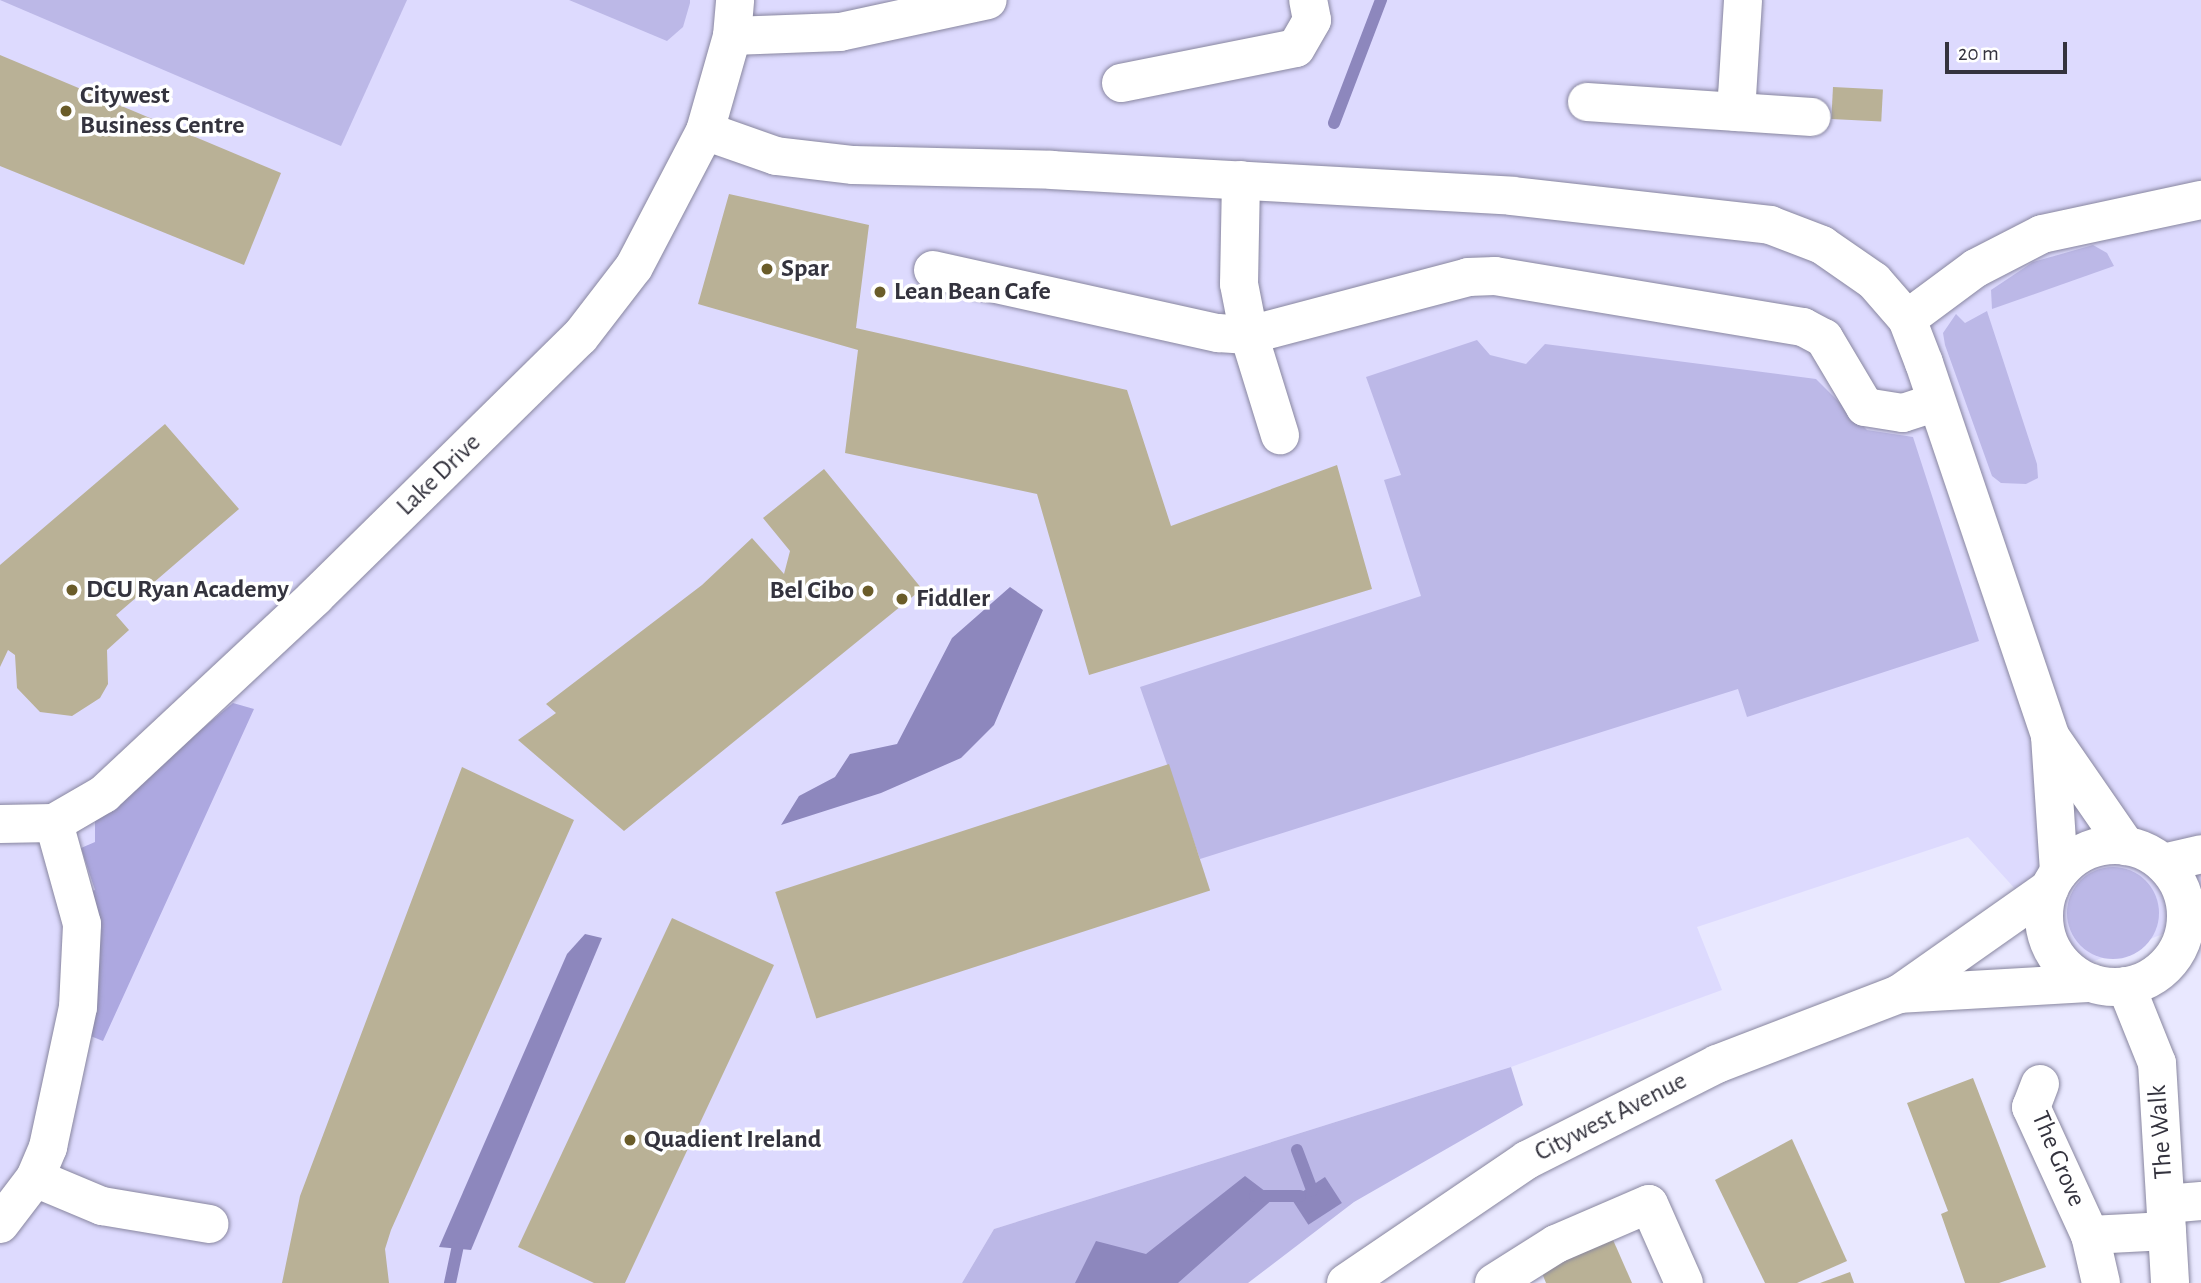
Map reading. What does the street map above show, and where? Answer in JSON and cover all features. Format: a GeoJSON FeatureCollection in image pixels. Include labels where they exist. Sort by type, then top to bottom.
{"type":"FeatureCollection","features":[{"type":"Feature","properties":{"kind":"street"},"geometry":{"type":"LineString","coordinates":[[733,18],[840,32],[988,0]]}},
{"type":"Feature","properties":{"kind":"street"},"geometry":{"type":"LineString","coordinates":[[1121,83],[1296,48],[1312,20],[1308,0]]}},
{"type":"Feature","properties":{"kind":"street"},"geometry":{"type":"LineString","coordinates":[[1736,112],[1743,0]]}},
{"type":"Feature","properties":{"kind":"street","name":"Lake Drive"},"geometry":{"type":"LineString","coordinates":[[0,824],[54,823],[104,794],[315,597],[580,337],[634,267],[705,131],[733,18]]}},
{"type":"Feature","properties":{"kind":"street"},"geometry":{"type":"LineString","coordinates":[[1587,102],[1811,117]]}},
{"type":"Feature","properties":{"kind":"street"},"geometry":{"type":"LineString","coordinates":[[705,131],[776,156],[853,165],[1241,180],[1513,196],[1770,225],[1822,245],[1874,281],[1907,319],[2050,736],[2126,846],[2163,863],[2181,891],[2193,918],[2180,947],[2166,966],[2148,979],[2109,985],[2061,962],[2050,944],[2043,906],[2055,880],[2089,850],[2126,846]]}},
{"type":"Feature","properties":{"kind":"street"},"geometry":{"type":"LineString","coordinates":[[1241,180],[1239,284],[1249,335],[1280,435]]}},
{"type":"Feature","properties":{"kind":"street"},"geometry":{"type":"LineString","coordinates":[[1907,319],[1976,268],[2042,234],[2201,200]]}},
{"type":"Feature","properties":{"kind":"street"},"geometry":{"type":"LineString","coordinates":[[933,270],[1218,333],[1249,335],[1468,278],[1495,276],[1803,327],[1824,338],[1865,407],[1903,413],[1936,402]]}},
{"type":"Feature","properties":{"kind":"street"},"geometry":{"type":"LineString","coordinates":[[2050,736],[2055,880]]}},
{"type":"Feature","properties":{"kind":"street"},"geometry":{"type":"LineString","coordinates":[[0,1224],[35,1178],[62,1092],[78,1007],[82,924],[54,823]]}},
{"type":"Feature","properties":{"kind":"street"},"geometry":{"type":"LineString","coordinates":[[2163,863],[2201,854]]}},
{"type":"Feature","properties":{"kind":"street","name":"Citywest Avenue"},"geometry":{"type":"LineString","coordinates":[[1346,1283],[1527,1160],[1621,1109],[1717,1064],[1899,994],[2055,880]]}},
{"type":"Feature","properties":{"kind":"street","name":"Citywest Avenue"},"geometry":{"type":"LineString","coordinates":[[1899,994],[2109,985]]}},
{"type":"Feature","properties":{"kind":"street","name":"The Walk"},"geometry":{"type":"LineString","coordinates":[[2109,985],[2157,1063],[2178,1212],[2170,1283]]}},
{"type":"Feature","properties":{"kind":"street","name":"The Grove"},"geometry":{"type":"LineString","coordinates":[[2040,1084],[2031,1107],[2090,1235],[2101,1283]]}},
{"type":"Feature","properties":{"kind":"street"},"geometry":{"type":"LineString","coordinates":[[35,1178],[102,1206],[209,1224]]}},
{"type":"Feature","properties":{"kind":"street"},"geometry":{"type":"LineString","coordinates":[[1494,1283],[1556,1244],[1649,1204],[1684,1283]]}},
{"type":"Feature","properties":{"kind":"street","name":"The Grove"},"geometry":{"type":"LineString","coordinates":[[2090,1235],[2178,1212]]}},
{"type":"Feature","properties":{"kind":"shaded area"},"geometry":{"type":"Polygon","coordinates":[[[0,0],[2201,0],[2201,919],[2084,965],[1968,837],[1697,927],[1722,990],[1511,1067],[994,1229],[962,1283],[0,1283],[0,0]]]}},
{"type":"Feature","properties":{"kind":"shaded area"},"geometry":{"type":"Polygon","coordinates":[[[0,0],[407,0],[341,146],[0,0]]]}},
{"type":"Feature","properties":{"kind":"shaded area"},"geometry":{"type":"Polygon","coordinates":[[[569,0],[690,0],[690,3],[683,27],[667,41],[569,0]]]}},
{"type":"Feature","properties":{"kind":"shaded area"},"geometry":{"type":"Polygon","coordinates":[[[2093,245],[2107,253],[2114,266],[1992,309],[1991,290],[2033,262],[2093,245]]]}},
{"type":"Feature","properties":{"kind":"shaded area"},"geometry":{"type":"Polygon","coordinates":[[[1987,311],[2037,464],[2038,478],[2026,484],[2001,483],[1992,476],[1945,345],[1943,333],[1956,314],[1965,323],[1987,311]]]}},
{"type":"Feature","properties":{"kind":"shaded area"},"geometry":{"type":"Polygon","coordinates":[[[1477,340],[1490,355],[1526,364],[1545,344],[1816,379],[1867,430],[1913,437],[1979,641],[1747,717],[1738,689],[1200,859],[1140,687],[1421,596],[1384,480],[1401,475],[1366,377],[1477,340]]]}},
{"type":"Feature","properties":{"kind":"shaded area"},"geometry":{"type":"Polygon","coordinates":[[[1010,587],[1043,610],[994,725],[961,758],[881,793],[781,825],[799,796],[835,777],[850,754],[897,744],[952,638],[1010,587]]]}},
{"type":"Feature","properties":{"kind":"shaded area"},"geometry":{"type":"Polygon","coordinates":[[[233,703],[254,709],[103,1041],[88,1035],[82,893],[95,890],[81,848],[95,842],[95,818],[233,703]]]}},
{"type":"Feature","properties":{"kind":"shaded area"},"geometry":{"type":"Polygon","coordinates":[[[2113,867],[2131,870],[2146,880],[2156,895],[2159,913],[2156,931],[2146,946],[2131,956],[2113,959],[2095,956],[2080,946],[2070,931],[2067,913],[2070,895],[2080,880],[2095,870],[2113,867]]]}},
{"type":"Feature","properties":{"kind":"shaded area"},"geometry":{"type":"Polygon","coordinates":[[[585,934],[602,938],[471,1250],[439,1247],[567,954],[585,934]]]}},
{"type":"Feature","properties":{"kind":"shaded area"},"geometry":{"type":"Polygon","coordinates":[[[1511,1067],[1523,1105],[1354,1202],[1248,1283],[962,1283],[994,1229],[1511,1067]]]}},
{"type":"Feature","properties":{"kind":"shaded area"},"geometry":{"type":"Polygon","coordinates":[[[1245,1176],[1274,1198],[1178,1283],[1075,1283],[1096,1241],[1146,1254],[1245,1176]]]}},
{"type":"Feature","properties":{"kind":"shaded area"},"geometry":{"type":"Polygon","coordinates":[[[1325,1177],[1342,1203],[1308,1225],[1291,1199],[1325,1177]]]}},
{"type":"Feature","properties":{"kind":"building","name":"Citywest Business Centre"},"geometry":{"type":"Polygon","coordinates":[[[0,55],[281,173],[244,265],[0,166],[0,55]]]}},
{"type":"Feature","properties":{"kind":"building"},"geometry":{"type":"Polygon","coordinates":[[[1833,87],[1883,90],[1881,122],[1831,119],[1833,87]]]}},
{"type":"Feature","properties":{"kind":"building"},"geometry":{"type":"Polygon","coordinates":[[[729,194],[869,225],[856,328],[1127,390],[1171,526],[1337,465],[1372,589],[1089,675],[1037,494],[845,453],[858,350],[698,304],[729,194]]]}},
{"type":"Feature","properties":{"kind":"building","name":"DCU Ryan Academy"},"geometry":{"type":"Polygon","coordinates":[[[165,424],[239,509],[116,615],[129,630],[107,650],[108,684],[100,698],[72,716],[40,712],[17,688],[15,655],[8,650],[0,667],[0,565],[165,424]]]}},
{"type":"Feature","properties":{"kind":"building"},"geometry":{"type":"Polygon","coordinates":[[[824,469],[922,589],[624,831],[518,740],[556,713],[546,704],[702,585],[752,538],[784,574],[790,551],[763,518],[824,469]]]}},
{"type":"Feature","properties":{"kind":"building"},"geometry":{"type":"Polygon","coordinates":[[[1169,764],[1210,890],[816,1018],[775,892],[1169,764]]]}},
{"type":"Feature","properties":{"kind":"building"},"geometry":{"type":"Polygon","coordinates":[[[462,767],[574,820],[391,1230],[385,1249],[389,1283],[282,1283],[300,1196],[462,767]]]}},
{"type":"Feature","properties":{"kind":"building","name":"Quadient Ireland"},"geometry":{"type":"Polygon","coordinates":[[[672,918],[774,965],[625,1283],[594,1283],[518,1247],[672,918]]]}},
{"type":"Feature","properties":{"kind":"building"},"geometry":{"type":"Polygon","coordinates":[[[1973,1078],[2046,1267],[1999,1283],[1965,1283],[1941,1214],[1948,1211],[1907,1103],[1973,1078]]]}},
{"type":"Feature","properties":{"kind":"building"},"geometry":{"type":"Polygon","coordinates":[[[1792,1139],[1847,1261],[1797,1283],[1765,1283],[1715,1180],[1792,1139]]]}},
{"type":"Feature","properties":{"kind":"building"},"geometry":{"type":"Polygon","coordinates":[[[1610,1233],[1632,1283],[1546,1283],[1538,1263],[1610,1233]]]}},
{"type":"Feature","properties":{"kind":"building"},"geometry":{"type":"Polygon","coordinates":[[[1850,1272],[1854,1283],[1820,1283],[1850,1272]]]}},
{"type":"Feature","properties":{"kind":"waterway"},"geometry":{"type":"LineString","coordinates":[[1334,123],[1381,0]]}},
{"type":"Feature","properties":{"kind":"waterway"},"geometry":{"type":"LineString","coordinates":[[1297,1150],[1312,1190]]}},
{"type":"Feature","properties":{"kind":"waterway"},"geometry":{"type":"LineString","coordinates":[[1255,1196],[1300,1196]]}},
{"type":"Feature","properties":{"kind":"waterway"},"geometry":{"type":"LineString","coordinates":[[450,1283],[457,1249]]}},
{"type":"Feature","properties":{"kind":"place","name":"Citywest Business Centre"},"geometry":{"type":"Point","coordinates":[66,111]}},
{"type":"Feature","properties":{"kind":"place","name":"Spar"},"geometry":{"type":"Point","coordinates":[767,269]}},
{"type":"Feature","properties":{"kind":"place","name":"Lean Bean Cafe"},"geometry":{"type":"Point","coordinates":[880,292]}},
{"type":"Feature","properties":{"kind":"place","name":"DCU Ryan Academy"},"geometry":{"type":"Point","coordinates":[72,590]}},
{"type":"Feature","properties":{"kind":"place","name":"Bel Cibo"},"geometry":{"type":"Point","coordinates":[868,591]}},
{"type":"Feature","properties":{"kind":"place","name":"Fiddler"},"geometry":{"type":"Point","coordinates":[902,599]}},
{"type":"Feature","properties":{"kind":"place","name":"Quadient Ireland"},"geometry":{"type":"Point","coordinates":[630,1140]}}]}
